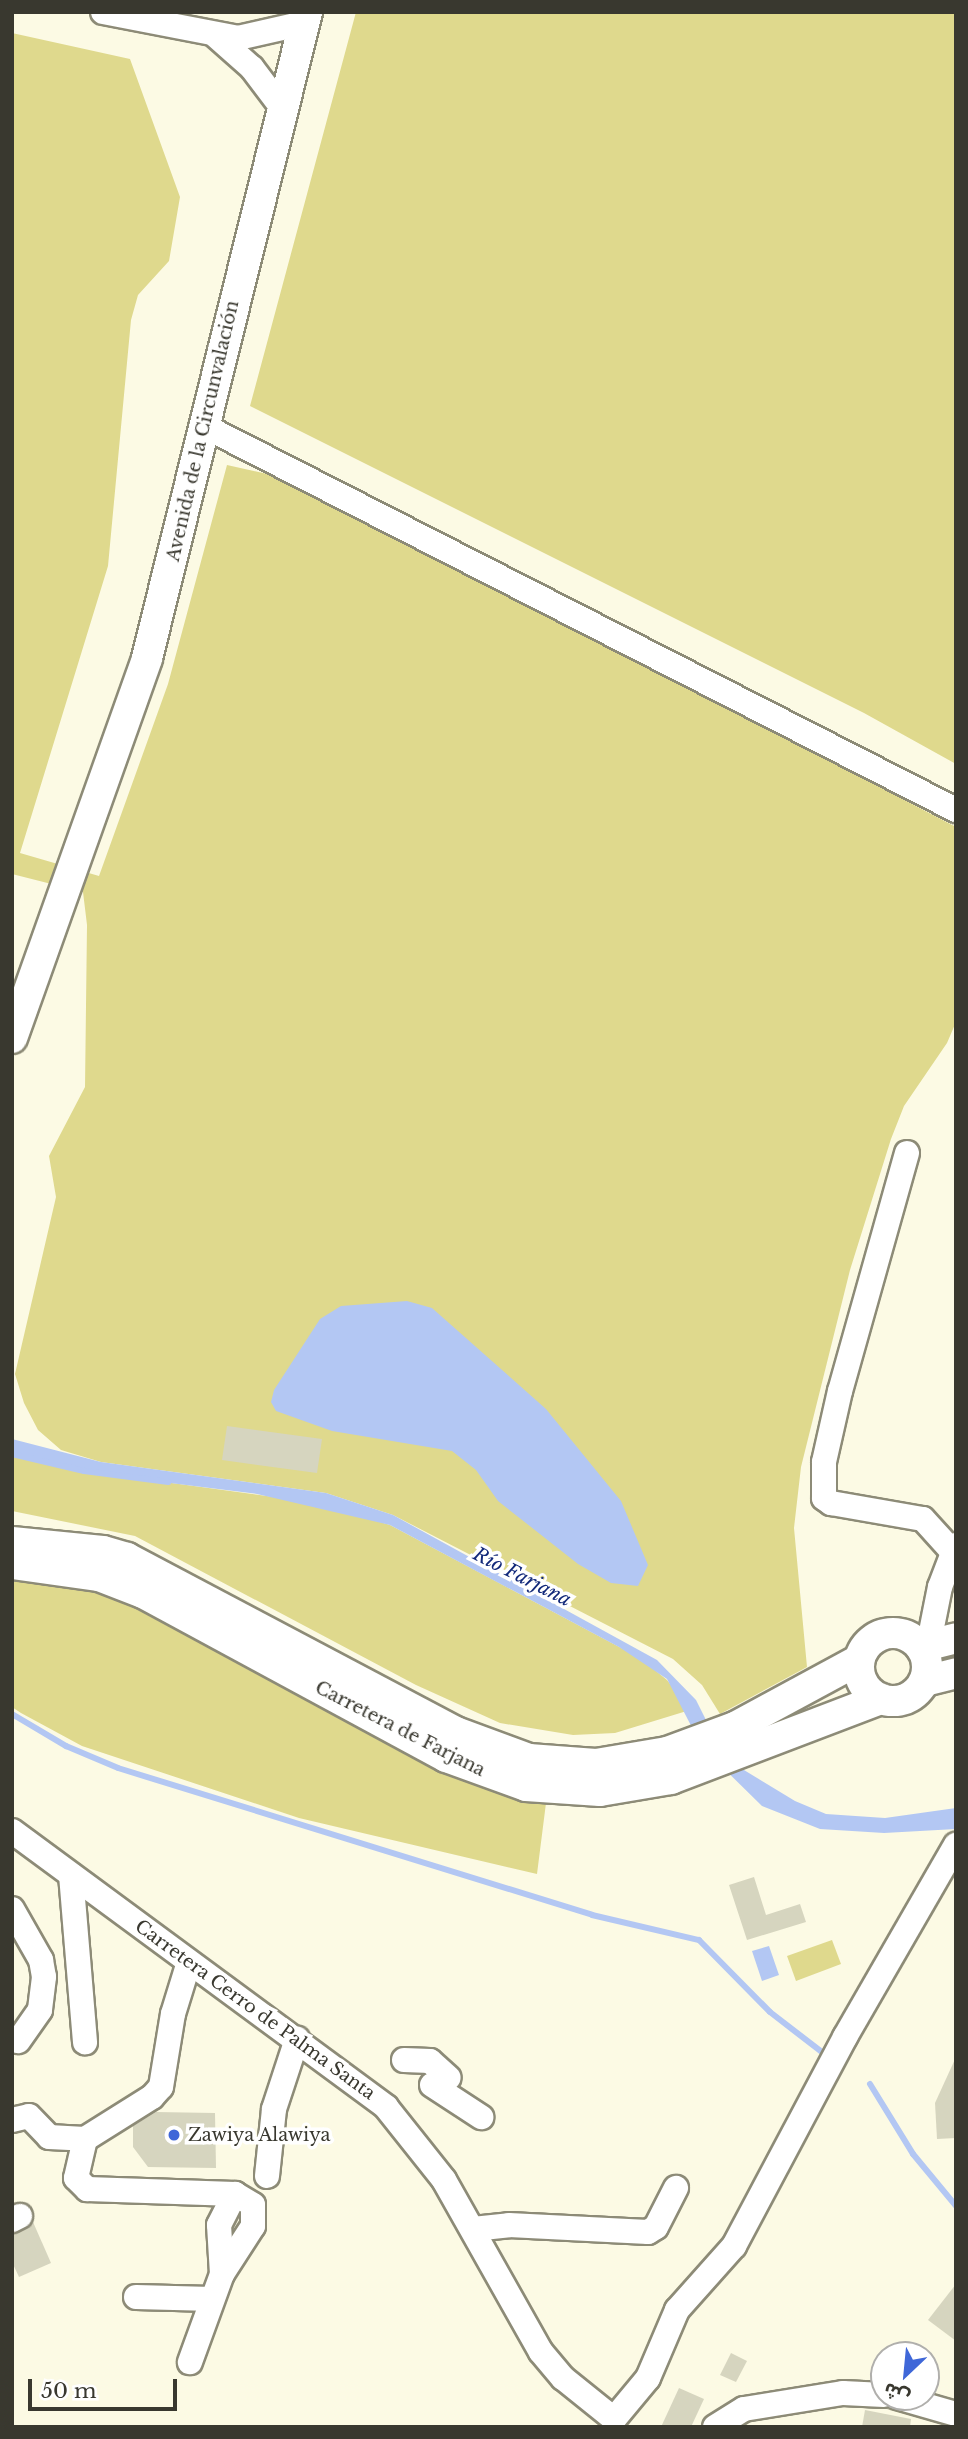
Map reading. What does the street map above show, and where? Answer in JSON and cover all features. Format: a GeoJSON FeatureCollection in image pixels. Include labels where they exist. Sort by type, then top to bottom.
{"type":"FeatureCollection","features":[{"type":"Feature","properties":{"kind":"main road","name":"Avenida de la Circunvalación"},"geometry":{"type":"LineString","coordinates":[[12,1038],[147,658],[202,425],[305,18]]}},
{"type":"Feature","properties":{"kind":"main road","name":"Carretera de Farjana"},"geometry":{"type":"LineString","coordinates":[[12,1542],[55,1556]]}},
{"type":"Feature","properties":{"kind":"main road","name":"Carretera de Farjana"},"geometry":{"type":"LineString","coordinates":[[12,1564],[103,1551],[149,1568],[414,1710],[496,1749],[529,1759],[596,1764],[676,1764],[740,1740],[880,1699],[911,1697],[925,1681],[956,1673]]}},
{"type":"Feature","properties":{"kind":"main road","name":"Carretera de Farjana"},"geometry":{"type":"LineString","coordinates":[[740,1740],[859,1660],[869,1643],[886,1634],[905,1635],[924,1647]]}},
{"type":"Feature","properties":{"kind":"main road"},"geometry":{"type":"LineString","coordinates":[[925,1681],[927,1664],[924,1647],[956,1638]]}},
{"type":"Feature","properties":{"kind":"main road"},"geometry":{"type":"LineString","coordinates":[[859,1660],[861,1679],[880,1699]]}},
{"type":"Feature","properties":{"kind":"street"},"geometry":{"type":"LineString","coordinates":[[103,12],[216,37],[260,36],[305,18]]}},
{"type":"Feature","properties":{"kind":"street"},"geometry":{"type":"LineString","coordinates":[[216,37],[252,68],[283,109]]}},
{"type":"Feature","properties":{"kind":"street"},"geometry":{"type":"LineString","coordinates":[[202,425],[956,810]]}},
{"type":"Feature","properties":{"kind":"street"},"geometry":{"type":"LineString","coordinates":[[907,1153],[839,1391],[824,1462],[824,1498],[831,1503],[914,1515],[931,1525],[954,1548],[924,1647]]}},
{"type":"Feature","properties":{"kind":"street","name":"Carretera Cerro de Palma Santa"},"geometry":{"type":"LineString","coordinates":[[12,1831],[386,2107],[444,2180],[541,2352],[563,2378],[615,2423]]}},
{"type":"Feature","properties":{"kind":"street"},"geometry":{"type":"LineString","coordinates":[[615,2423],[648,2378],[677,2310],[734,2246],[845,2037],[956,1845]]}},
{"type":"Feature","properties":{"kind":"street"},"geometry":{"type":"LineString","coordinates":[[71,1875],[85,2042]]}},
{"type":"Feature","properties":{"kind":"street"},"geometry":{"type":"LineString","coordinates":[[12,1909],[41,1961],[44,1976],[40,2010],[18,2041]]}},
{"type":"Feature","properties":{"kind":"street"},"geometry":{"type":"LineString","coordinates":[[12,2120],[29,2116],[49,2137],[85,2139],[143,2104],[161,2087],[173,2014],[189,1962]]}},
{"type":"Feature","properties":{"kind":"street"},"geometry":{"type":"LineString","coordinates":[[267,2176],[274,2109],[297,2039]]}},
{"type":"Feature","properties":{"kind":"street"},"geometry":{"type":"LineString","coordinates":[[404,2060],[430,2061],[440,2081],[481,2117]]}},
{"type":"Feature","properties":{"kind":"street"},"geometry":{"type":"LineString","coordinates":[[85,2139],[76,2178],[87,2189],[235,2194],[253,2205],[256,2216],[248,2237],[222,2274],[190,2362]]}},
{"type":"Feature","properties":{"kind":"street"},"geometry":{"type":"LineString","coordinates":[[473,2229],[509,2225],[648,2232],[656,2227],[676,2188]]}},
{"type":"Feature","properties":{"kind":"street"},"geometry":{"type":"LineString","coordinates":[[222,2274],[219,2225],[235,2194]]}},
{"type":"Feature","properties":{"kind":"street"},"geometry":{"type":"LineString","coordinates":[[136,2298],[212,2299]]}},
{"type":"Feature","properties":{"kind":"street"},"geometry":{"type":"LineString","coordinates":[[715,2427],[744,2409],[843,2393],[870,2394]]}},
{"type":"Feature","properties":{"kind":"shaded area"},"geometry":{"type":"Polygon","coordinates":[[[356,12],[956,12],[956,764],[864,713],[250,406],[356,12]]]}},
{"type":"Feature","properties":{"kind":"shaded area"},"geometry":{"type":"Polygon","coordinates":[[[12,33],[130,59],[180,197],[169,261],[138,295],[131,320],[108,566],[20,853],[99,876],[168,684],[227,465],[290,479],[956,827],[956,1022],[947,1043],[904,1106],[891,1139],[850,1270],[801,1467],[794,1528],[807,1667],[720,1714],[702,1685],[673,1659],[393,1515],[326,1493],[101,1462],[61,1450],[38,1430],[24,1403],[15,1374],[56,1197],[49,1156],[85,1087],[87,925],[83,892],[12,874],[12,33]]]}},
{"type":"Feature","properties":{"kind":"shaded area"},"geometry":{"type":"Polygon","coordinates":[[[12,1454],[84,1471],[318,1503],[390,1525],[640,1658],[667,1680],[690,1710],[615,1733],[573,1735],[500,1723],[416,1685],[135,1536],[12,1511],[12,1454]]]}},
{"type":"Feature","properties":{"kind":"shaded area"},"geometry":{"type":"Polygon","coordinates":[[[12,1571],[94,1585],[462,1773],[546,1803],[537,1874],[299,1818],[82,1746],[21,1713],[12,1707],[12,1571]]]}},
{"type":"Feature","properties":{"kind":"shaded area"},"geometry":{"type":"Polygon","coordinates":[[[832,1940],[841,1964],[796,1981],[787,1956],[832,1940]]]}},
{"type":"Feature","properties":{"kind":"water"},"geometry":{"type":"Polygon","coordinates":[[[407,1301],[432,1308],[546,1409],[621,1501],[648,1565],[638,1586],[611,1583],[578,1564],[498,1501],[476,1470],[452,1451],[332,1431],[276,1411],[271,1402],[274,1390],[320,1319],[341,1306],[407,1301]]]}},
{"type":"Feature","properties":{"kind":"water","name":"Río Farjana"},"geometry":{"type":"Polygon","coordinates":[[[12,1439],[101,1462],[326,1493],[393,1515],[657,1660],[696,1700],[717,1742],[739,1767],[795,1801],[826,1814],[885,1818],[956,1808],[956,1829],[884,1833],[820,1829],[762,1806],[702,1747],[667,1679],[619,1647],[390,1525],[257,1494],[106,1475],[12,1453],[12,1439]]]}},
{"type":"Feature","properties":{"kind":"water"},"geometry":{"type":"Polygon","coordinates":[[[769,1946],[779,1975],[762,1981],[752,1951],[769,1946]]]}},
{"type":"Feature","properties":{"kind":"building"},"geometry":{"type":"Polygon","coordinates":[[[227,1426],[322,1439],[317,1473],[222,1460],[227,1426]]]}},
{"type":"Feature","properties":{"kind":"building"},"geometry":{"type":"Polygon","coordinates":[[[754,1877],[766,1915],[800,1904],[806,1922],[747,1940],[729,1885],[754,1877]]]}},
{"type":"Feature","properties":{"kind":"building"},"geometry":{"type":"Polygon","coordinates":[[[956,2057],[956,2138],[937,2139],[935,2103],[956,2057]]]}},
{"type":"Feature","properties":{"kind":"building","name":"Zawiya Alawiya"},"geometry":{"type":"Polygon","coordinates":[[[156,2112],[215,2113],[216,2168],[148,2167],[133,2147],[133,2126],[156,2112]]]}},
{"type":"Feature","properties":{"kind":"building"},"geometry":{"type":"Polygon","coordinates":[[[33,2222],[51,2263],[19,2277],[12,2262],[12,2235],[33,2222]]]}},
{"type":"Feature","properties":{"kind":"building"},"geometry":{"type":"Polygon","coordinates":[[[956,2284],[956,2341],[928,2320],[956,2284]]]}},
{"type":"Feature","properties":{"kind":"building"},"geometry":{"type":"Polygon","coordinates":[[[731,2353],[747,2361],[736,2382],[720,2375],[731,2353]]]}},
{"type":"Feature","properties":{"kind":"building"},"geometry":{"type":"Polygon","coordinates":[[[679,2388],[704,2399],[691,2427],[661,2427],[679,2388]]]}},
{"type":"Feature","properties":{"kind":"building"},"geometry":{"type":"Polygon","coordinates":[[[865,2410],[911,2419],[910,2427],[862,2427],[865,2410]]]}},
{"type":"Feature","properties":{"kind":"waterway","name":"Río Farjana"},"geometry":{"type":"LineString","coordinates":[[12,1454],[84,1471],[168,1482]]}},
{"type":"Feature","properties":{"kind":"waterway"},"geometry":{"type":"LineString","coordinates":[[12,1714],[66,1746],[118,1768],[592,1915],[699,1940],[770,2012],[823,2053]]}},
{"type":"Feature","properties":{"kind":"waterway"},"geometry":{"type":"LineString","coordinates":[[870,2084],[913,2154],[956,2206]]}},
{"type":"Feature","properties":{"kind":"place","name":"Zawiya Alawiya"},"geometry":{"type":"Point","coordinates":[174,2135]}}]}
